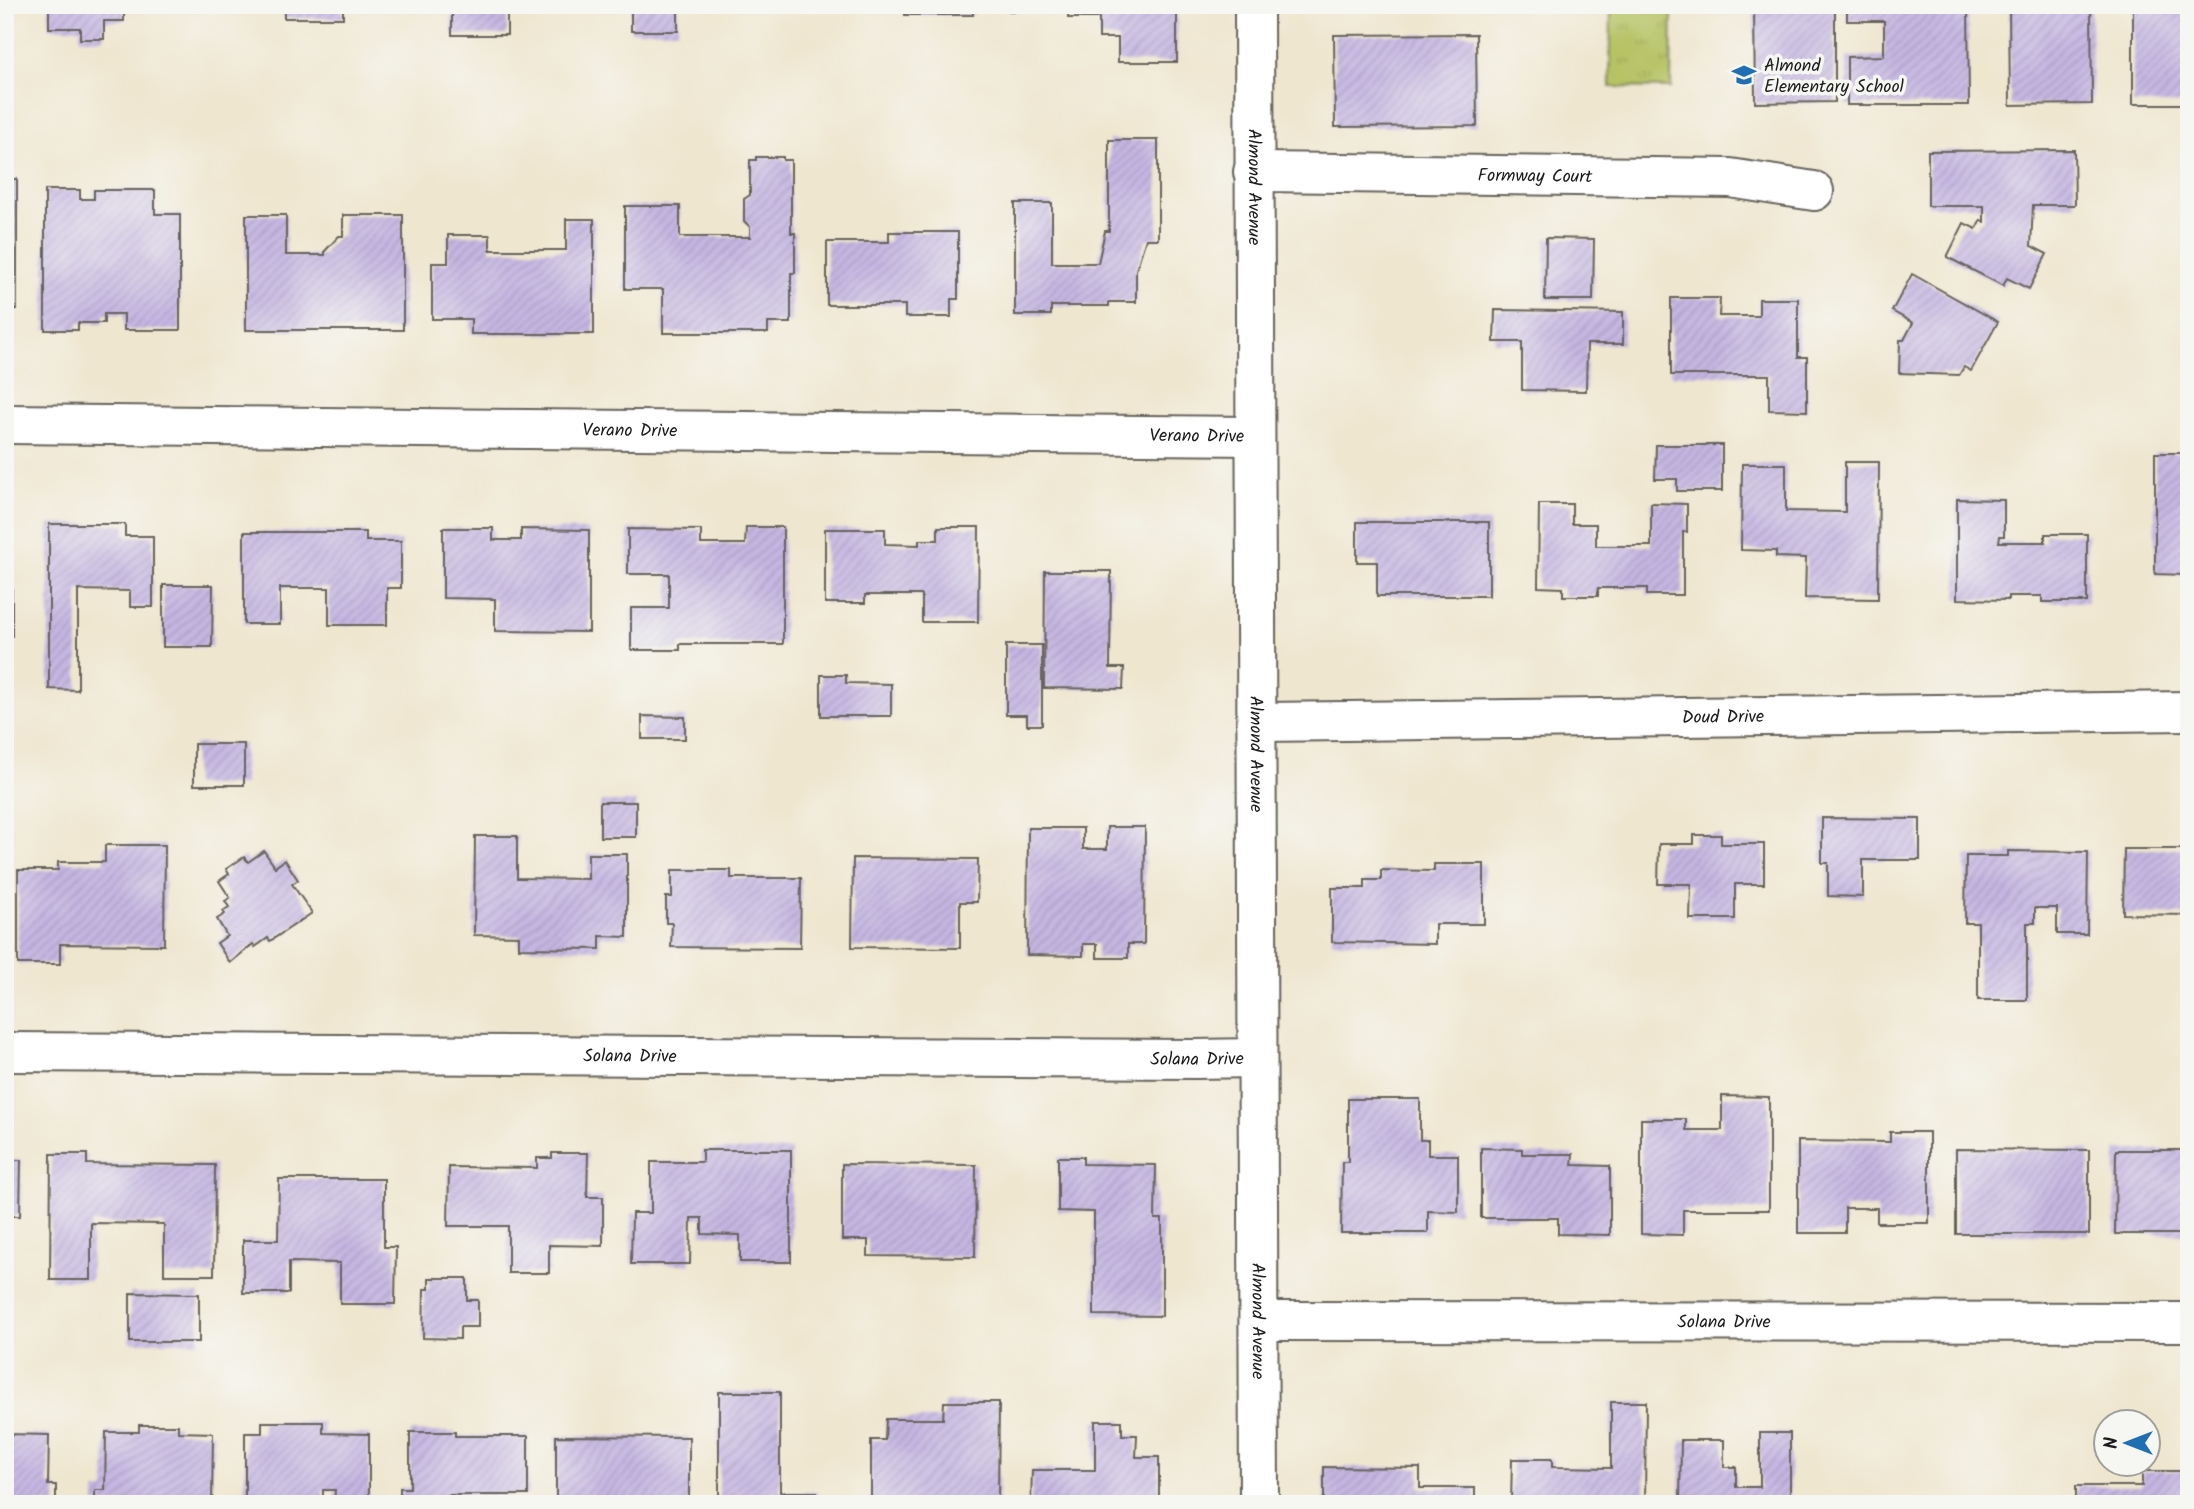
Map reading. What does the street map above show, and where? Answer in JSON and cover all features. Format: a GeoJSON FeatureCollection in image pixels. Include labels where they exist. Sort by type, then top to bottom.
{"type":"FeatureCollection","features":[{"type":"Feature","properties":{"kind":"street","name":"Almond Avenue"},"geometry":{"type":"LineString","coordinates":[[1254,5],[1259,1504]]}},
{"type":"Feature","properties":{"kind":"street","name":"Formway Court"},"geometry":{"type":"LineString","coordinates":[[1253,172],[1730,178],[1814,191]]}},
{"type":"Feature","properties":{"kind":"street","name":"Verano Drive"},"geometry":{"type":"LineString","coordinates":[[5,424],[1254,436]]}},
{"type":"Feature","properties":{"kind":"street","name":"Doud Drive"},"geometry":{"type":"LineString","coordinates":[[1256,722],[2189,711]]}},
{"type":"Feature","properties":{"kind":"street","name":"Solana Drive"},"geometry":{"type":"LineString","coordinates":[[5,1052],[1256,1058]]}},
{"type":"Feature","properties":{"kind":"street","name":"Solana Drive"},"geometry":{"type":"LineString","coordinates":[[1260,1321],[2189,1322]]}},
{"type":"Feature","properties":{"kind":"green space"},"geometry":{"type":"Polygon","coordinates":[[[1611,5],[1672,5],[1671,88],[1610,87],[1611,5]]]}},
{"type":"Feature","properties":{"kind":"building"},"geometry":{"type":"Polygon","coordinates":[[[49,5],[207,5],[207,11],[124,11],[124,21],[104,21],[104,39],[80,39],[80,28],[49,28],[49,5]]]}},
{"type":"Feature","properties":{"kind":"building"},"geometry":{"type":"Polygon","coordinates":[[[284,5],[343,5],[343,18],[284,18],[284,5]]]}},
{"type":"Feature","properties":{"kind":"building"},"geometry":{"type":"Polygon","coordinates":[[[452,5],[507,5],[507,35],[452,35],[452,5]]]}},
{"type":"Feature","properties":{"kind":"building"},"geometry":{"type":"Polygon","coordinates":[[[631,5],[678,5],[678,31],[631,31],[631,5]]]}},
{"type":"Feature","properties":{"kind":"building"},"geometry":{"type":"Polygon","coordinates":[[[905,5],[973,5],[973,15],[905,15],[905,5]]]}},
{"type":"Feature","properties":{"kind":"building"},"geometry":{"type":"Polygon","coordinates":[[[1009,5],[1177,5],[1177,62],[1118,62],[1118,38],[1099,38],[1099,18],[1068,18],[1068,11],[1009,11],[1009,5]]]}},
{"type":"Feature","properties":{"kind":"building"},"geometry":{"type":"Polygon","coordinates":[[[1754,5],[1835,5],[1835,102],[1755,103],[1754,5]]]}},
{"type":"Feature","properties":{"kind":"building"},"geometry":{"type":"Polygon","coordinates":[[[1847,5],[1968,5],[1969,105],[1847,105],[1847,57],[1884,56],[1884,21],[1847,21],[1847,5]]]}},
{"type":"Feature","properties":{"kind":"building"},"geometry":{"type":"Polygon","coordinates":[[[2009,5],[2091,5],[2092,104],[2010,105],[2009,5]]]}},
{"type":"Feature","properties":{"kind":"building"},"geometry":{"type":"Polygon","coordinates":[[[2133,5],[2189,5],[2189,104],[2133,104],[2133,5]]]}},
{"type":"Feature","properties":{"kind":"building"},"geometry":{"type":"Polygon","coordinates":[[[1476,34],[1477,126],[1335,127],[1334,35],[1476,34]]]}},
{"type":"Feature","properties":{"kind":"building"},"geometry":{"type":"Polygon","coordinates":[[[1109,140],[1158,140],[1158,239],[1146,239],[1136,270],[1136,302],[1109,302],[1109,306],[1051,306],[1051,315],[1015,315],[1015,203],[1052,203],[1052,263],[1098,263],[1105,231],[1109,231],[1109,140]]]}},
{"type":"Feature","properties":{"kind":"building"},"geometry":{"type":"Polygon","coordinates":[[[2074,150],[2075,205],[2033,205],[2031,246],[2047,254],[2029,289],[2007,278],[2003,286],[1947,257],[1964,223],[1976,229],[1981,220],[1984,222],[1984,206],[1928,206],[1928,151],[2074,150]]]}},
{"type":"Feature","properties":{"kind":"building"},"geometry":{"type":"Polygon","coordinates":[[[756,157],[783,157],[783,160],[791,160],[791,233],[795,233],[795,273],[791,273],[791,323],[768,323],[768,333],[663,333],[663,289],[625,289],[625,206],[680,206],[680,237],[750,237],[750,227],[744,221],[744,199],[750,195],[750,160],[756,160],[756,157]]]}},
{"type":"Feature","properties":{"kind":"building"},"geometry":{"type":"Polygon","coordinates":[[[5,179],[17,179],[17,310],[5,310],[5,179]]]}},
{"type":"Feature","properties":{"kind":"building"},"geometry":{"type":"Polygon","coordinates":[[[45,190],[80,190],[80,199],[94,199],[94,190],[155,190],[155,214],[180,214],[180,330],[124,330],[124,314],[104,314],[104,323],[78,323],[78,330],[45,330],[45,190]]]}},
{"type":"Feature","properties":{"kind":"building"},"geometry":{"type":"Polygon","coordinates":[[[246,215],[286,215],[286,255],[325,255],[325,251],[339,236],[343,236],[343,215],[403,215],[403,330],[246,330],[246,215]]]}},
{"type":"Feature","properties":{"kind":"building"},"geometry":{"type":"Polygon","coordinates":[[[566,219],[594,219],[594,334],[471,334],[471,319],[432,319],[432,263],[448,263],[448,235],[490,235],[490,250],[566,250],[566,219]]]}},
{"type":"Feature","properties":{"kind":"building"},"geometry":{"type":"Polygon","coordinates":[[[889,232],[958,232],[958,299],[951,299],[951,317],[905,317],[905,305],[827,305],[827,242],[889,242],[889,232]]]}},
{"type":"Feature","properties":{"kind":"building"},"geometry":{"type":"Polygon","coordinates":[[[1546,238],[1594,239],[1593,300],[1545,300],[1546,238]]]}},
{"type":"Feature","properties":{"kind":"building"},"geometry":{"type":"Polygon","coordinates":[[[1912,274],[1998,322],[1971,371],[1964,367],[1959,375],[1899,373],[1900,340],[1904,340],[1913,323],[1892,311],[1912,274]]]}},
{"type":"Feature","properties":{"kind":"building"},"geometry":{"type":"Polygon","coordinates":[[[1671,298],[1720,298],[1719,316],[1759,316],[1759,299],[1798,299],[1798,357],[1807,357],[1807,411],[1769,410],[1769,375],[1671,375],[1671,298]]]}},
{"type":"Feature","properties":{"kind":"building"},"geometry":{"type":"Polygon","coordinates":[[[1495,310],[1623,312],[1623,344],[1587,344],[1586,391],[1522,390],[1522,342],[1494,342],[1495,310]]]}},
{"type":"Feature","properties":{"kind":"building"},"geometry":{"type":"Polygon","coordinates":[[[1656,445],[1722,445],[1722,491],[1677,491],[1677,479],[1655,479],[1656,445]]]}},
{"type":"Feature","properties":{"kind":"building"},"geometry":{"type":"Polygon","coordinates":[[[2155,453],[2189,453],[2189,563],[2186,563],[2186,575],[2155,574],[2155,453]]]}},
{"type":"Feature","properties":{"kind":"building"},"geometry":{"type":"Polygon","coordinates":[[[1845,462],[1879,462],[1878,599],[1805,598],[1806,558],[1776,557],[1776,551],[1741,550],[1742,464],[1786,464],[1786,511],[1845,512],[1845,462]]]}},
{"type":"Feature","properties":{"kind":"building"},"geometry":{"type":"Polygon","coordinates":[[[1957,499],[2004,500],[2004,536],[2000,536],[1999,542],[2045,542],[2045,534],[2087,534],[2087,602],[2042,602],[2042,596],[2008,596],[2008,600],[1957,599],[1957,499]]]}},
{"type":"Feature","properties":{"kind":"building"},"geometry":{"type":"Polygon","coordinates":[[[1651,503],[1687,504],[1687,532],[1683,532],[1683,595],[1647,595],[1647,588],[1598,588],[1598,596],[1563,596],[1563,588],[1538,587],[1539,504],[1572,504],[1572,524],[1596,524],[1596,546],[1651,546],[1651,503]]]}},
{"type":"Feature","properties":{"kind":"building"},"geometry":{"type":"Polygon","coordinates":[[[1357,522],[1489,522],[1489,596],[1377,596],[1377,562],[1357,562],[1357,522]]]}},
{"type":"Feature","properties":{"kind":"building"},"geometry":{"type":"Polygon","coordinates":[[[49,524],[125,524],[125,536],[153,536],[153,607],[130,607],[130,591],[78,590],[78,690],[49,689],[49,524]]]}},
{"type":"Feature","properties":{"kind":"building"},"geometry":{"type":"Polygon","coordinates":[[[746,527],[783,527],[783,644],[680,644],[680,650],[631,650],[631,608],[669,608],[669,574],[628,574],[628,529],[701,530],[701,544],[745,544],[746,527]]]}},
{"type":"Feature","properties":{"kind":"building"},"geometry":{"type":"Polygon","coordinates":[[[938,527],[979,527],[978,622],[922,622],[922,595],[865,595],[865,603],[825,603],[825,529],[885,529],[885,544],[919,545],[919,540],[938,540],[938,527]]]}},
{"type":"Feature","properties":{"kind":"building"},"geometry":{"type":"Polygon","coordinates":[[[443,528],[493,528],[493,540],[521,540],[521,529],[589,530],[589,632],[495,631],[495,599],[443,598],[443,528]]]}},
{"type":"Feature","properties":{"kind":"building"},"geometry":{"type":"Polygon","coordinates":[[[5,530],[12,530],[12,636],[5,636],[5,530]]]}},
{"type":"Feature","properties":{"kind":"building"},"geometry":{"type":"Polygon","coordinates":[[[244,532],[366,532],[366,541],[401,541],[401,588],[387,588],[387,625],[329,625],[329,588],[280,588],[280,624],[244,624],[244,532]]]}},
{"type":"Feature","properties":{"kind":"building"},"geometry":{"type":"Polygon","coordinates":[[[1045,571],[1111,571],[1110,668],[1124,668],[1123,689],[1044,688],[1045,571]]]}},
{"type":"Feature","properties":{"kind":"building"},"geometry":{"type":"Polygon","coordinates":[[[163,585],[213,585],[212,647],[163,647],[163,585]]]}},
{"type":"Feature","properties":{"kind":"building"},"geometry":{"type":"Polygon","coordinates":[[[1006,645],[1042,645],[1042,725],[1027,725],[1027,715],[1006,715],[1006,645]]]}},
{"type":"Feature","properties":{"kind":"building"},"geometry":{"type":"Polygon","coordinates":[[[821,675],[846,675],[846,683],[891,684],[891,716],[821,716],[821,675]]]}},
{"type":"Feature","properties":{"kind":"building"},"geometry":{"type":"Polygon","coordinates":[[[642,716],[685,717],[685,739],[642,739],[642,716]]]}},
{"type":"Feature","properties":{"kind":"building"},"geometry":{"type":"Polygon","coordinates":[[[194,744],[244,744],[244,785],[194,785],[194,744]]]}},
{"type":"Feature","properties":{"kind":"building"},"geometry":{"type":"Polygon","coordinates":[[[600,802],[636,802],[636,837],[600,837],[600,802]]]}},
{"type":"Feature","properties":{"kind":"building"},"geometry":{"type":"Polygon","coordinates":[[[1822,818],[1920,819],[1920,860],[1863,860],[1863,897],[1828,896],[1828,863],[1822,863],[1822,818]]]}},
{"type":"Feature","properties":{"kind":"building"},"geometry":{"type":"Polygon","coordinates":[[[1107,827],[1145,827],[1144,944],[1128,944],[1128,958],[1097,958],[1097,944],[1083,944],[1083,956],[1027,955],[1028,828],[1083,828],[1083,849],[1107,849],[1107,827]]]}},
{"type":"Feature","properties":{"kind":"building"},"geometry":{"type":"Polygon","coordinates":[[[1694,835],[1721,835],[1721,844],[1764,844],[1764,884],[1735,884],[1735,919],[1690,919],[1691,884],[1658,884],[1659,844],[1694,844],[1694,835]]]}},
{"type":"Feature","properties":{"kind":"building"},"geometry":{"type":"Polygon","coordinates":[[[475,836],[517,836],[517,878],[588,879],[588,854],[627,854],[627,937],[600,936],[600,949],[519,948],[519,936],[474,935],[475,836]]]}},
{"type":"Feature","properties":{"kind":"building"},"geometry":{"type":"Polygon","coordinates":[[[105,845],[165,845],[164,945],[60,944],[60,964],[18,964],[18,870],[58,870],[58,862],[105,862],[105,845]]]}},
{"type":"Feature","properties":{"kind":"building"},"geometry":{"type":"Polygon","coordinates":[[[2124,849],[2189,849],[2189,915],[2123,914],[2124,849]]]}},
{"type":"Feature","properties":{"kind":"building"},"geometry":{"type":"Polygon","coordinates":[[[264,851],[275,867],[285,860],[298,880],[292,884],[312,913],[270,941],[268,938],[255,947],[253,944],[230,963],[217,943],[227,936],[217,919],[225,914],[223,911],[229,907],[225,901],[230,898],[219,881],[229,874],[226,869],[244,857],[248,862],[264,851]]]}},
{"type":"Feature","properties":{"kind":"building"},"geometry":{"type":"Polygon","coordinates":[[[2008,851],[2088,852],[2087,934],[2057,934],[2057,908],[2035,908],[2035,923],[2027,923],[2027,1000],[1978,1000],[1978,923],[1965,923],[1966,856],[2008,856],[2008,851]]]}},
{"type":"Feature","properties":{"kind":"building"},"geometry":{"type":"Polygon","coordinates":[[[853,858],[978,859],[977,902],[960,902],[960,948],[852,947],[853,858]]]}},
{"type":"Feature","properties":{"kind":"building"},"geometry":{"type":"Polygon","coordinates":[[[1434,864],[1484,864],[1484,924],[1435,924],[1435,944],[1332,942],[1332,888],[1365,888],[1365,880],[1381,880],[1381,870],[1434,871],[1434,864]]]}},
{"type":"Feature","properties":{"kind":"building"},"geometry":{"type":"Polygon","coordinates":[[[672,870],[731,870],[731,878],[801,878],[800,948],[671,947],[672,923],[666,923],[666,897],[672,897],[672,870]]]}},
{"type":"Feature","properties":{"kind":"building"},"geometry":{"type":"Polygon","coordinates":[[[1722,1096],[1769,1097],[1769,1210],[1683,1210],[1683,1235],[1641,1234],[1641,1119],[1686,1119],[1686,1130],[1722,1130],[1722,1096]]]}},
{"type":"Feature","properties":{"kind":"building"},"geometry":{"type":"Polygon","coordinates":[[[1348,1099],[1420,1099],[1420,1140],[1428,1140],[1428,1155],[1458,1155],[1458,1212],[1428,1211],[1428,1233],[1341,1233],[1342,1162],[1348,1162],[1348,1099]]]}},
{"type":"Feature","properties":{"kind":"building"},"geometry":{"type":"Polygon","coordinates":[[[1890,1132],[1929,1132],[1929,1223],[1877,1223],[1877,1208],[1845,1208],[1845,1233],[1798,1233],[1798,1141],[1890,1142],[1890,1132]]]}},
{"type":"Feature","properties":{"kind":"building"},"geometry":{"type":"Polygon","coordinates":[[[1481,1148],[1522,1149],[1522,1154],[1573,1154],[1572,1165],[1610,1166],[1610,1235],[1558,1234],[1558,1218],[1481,1218],[1481,1148]]]}},
{"type":"Feature","properties":{"kind":"building"},"geometry":{"type":"Polygon","coordinates":[[[1956,1149],[2089,1150],[2089,1234],[1956,1234],[1956,1149]]]}},
{"type":"Feature","properties":{"kind":"building"},"geometry":{"type":"Polygon","coordinates":[[[702,1150],[791,1150],[791,1262],[740,1262],[740,1235],[702,1234],[702,1218],[691,1218],[690,1264],[631,1264],[632,1213],[651,1213],[651,1162],[702,1162],[702,1150]]]}},
{"type":"Feature","properties":{"kind":"building"},"geometry":{"type":"Polygon","coordinates":[[[2116,1150],[2189,1150],[2189,1234],[2115,1234],[2116,1150]]]}},
{"type":"Feature","properties":{"kind":"building"},"geometry":{"type":"Polygon","coordinates":[[[552,1153],[588,1153],[587,1197],[603,1197],[603,1246],[549,1245],[549,1273],[508,1273],[508,1226],[448,1226],[449,1167],[537,1168],[537,1158],[552,1158],[552,1153]]]}},
{"type":"Feature","properties":{"kind":"building"},"geometry":{"type":"Polygon","coordinates":[[[51,1154],[87,1154],[87,1164],[215,1165],[214,1275],[164,1275],[164,1224],[91,1223],[91,1280],[50,1280],[51,1154]]]}},
{"type":"Feature","properties":{"kind":"building"},"geometry":{"type":"Polygon","coordinates":[[[1058,1157],[1083,1157],[1083,1164],[1156,1165],[1155,1219],[1162,1219],[1162,1316],[1094,1315],[1094,1212],[1058,1211],[1058,1157]]]}},
{"type":"Feature","properties":{"kind":"building"},"geometry":{"type":"Polygon","coordinates":[[[5,1160],[21,1160],[20,1216],[5,1216],[5,1160]]]}},
{"type":"Feature","properties":{"kind":"building"},"geometry":{"type":"Polygon","coordinates":[[[842,1164],[976,1165],[975,1257],[868,1256],[868,1240],[842,1240],[842,1164]]]}},
{"type":"Feature","properties":{"kind":"building"},"geometry":{"type":"Polygon","coordinates":[[[279,1179],[384,1179],[384,1247],[396,1247],[395,1304],[340,1304],[340,1263],[289,1262],[289,1293],[243,1293],[243,1240],[278,1240],[279,1179]]]}},
{"type":"Feature","properties":{"kind":"building"},"geometry":{"type":"Polygon","coordinates":[[[429,1278],[467,1278],[467,1300],[478,1300],[478,1327],[460,1327],[460,1339],[423,1338],[424,1289],[429,1289],[429,1278]]]}},
{"type":"Feature","properties":{"kind":"building"},"geometry":{"type":"Polygon","coordinates":[[[130,1293],[199,1294],[199,1342],[130,1342],[130,1293]]]}},
{"type":"Feature","properties":{"kind":"building"},"geometry":{"type":"Polygon","coordinates":[[[719,1392],[780,1392],[780,1492],[817,1492],[817,1504],[719,1504],[719,1392]]]}},
{"type":"Feature","properties":{"kind":"building"},"geometry":{"type":"Polygon","coordinates":[[[944,1402],[999,1402],[998,1504],[871,1504],[871,1440],[885,1440],[886,1419],[943,1419],[944,1402]]]}},
{"type":"Feature","properties":{"kind":"building"},"geometry":{"type":"Polygon","coordinates":[[[1611,1402],[1646,1402],[1645,1504],[1511,1504],[1512,1459],[1552,1459],[1552,1467],[1611,1468],[1611,1402]]]}},
{"type":"Feature","properties":{"kind":"building"},"geometry":{"type":"Polygon","coordinates":[[[1095,1421],[1122,1421],[1122,1435],[1137,1435],[1136,1457],[1159,1457],[1159,1504],[1031,1504],[1032,1470],[1095,1470],[1095,1421]]]}},
{"type":"Feature","properties":{"kind":"building"},"geometry":{"type":"Polygon","coordinates":[[[262,1422],[323,1422],[323,1433],[369,1434],[369,1504],[334,1504],[335,1490],[323,1490],[323,1501],[304,1501],[304,1504],[245,1504],[245,1433],[262,1433],[262,1422]]]}},
{"type":"Feature","properties":{"kind":"building"},"geometry":{"type":"Polygon","coordinates":[[[139,1425],[178,1425],[178,1432],[213,1433],[212,1504],[95,1504],[95,1490],[105,1490],[106,1432],[139,1432],[139,1425]]]}},
{"type":"Feature","properties":{"kind":"building"},"geometry":{"type":"Polygon","coordinates":[[[410,1432],[455,1432],[455,1436],[528,1436],[528,1495],[448,1495],[448,1504],[400,1504],[400,1488],[410,1488],[410,1432]]]}},
{"type":"Feature","properties":{"kind":"building"},"geometry":{"type":"Polygon","coordinates":[[[1760,1433],[1790,1433],[1790,1504],[1680,1504],[1681,1440],[1724,1440],[1724,1467],[1736,1467],[1736,1487],[1760,1487],[1760,1433]]]}},
{"type":"Feature","properties":{"kind":"building"},"geometry":{"type":"Polygon","coordinates":[[[5,1434],[49,1435],[48,1485],[56,1485],[56,1504],[5,1504],[5,1434]]]}},
{"type":"Feature","properties":{"kind":"building"},"geometry":{"type":"Polygon","coordinates":[[[556,1436],[689,1437],[689,1504],[556,1504],[556,1436]]]}},
{"type":"Feature","properties":{"kind":"building"},"geometry":{"type":"Polygon","coordinates":[[[1324,1467],[1420,1468],[1420,1488],[1475,1488],[1475,1504],[1324,1504],[1324,1467]]]}},
{"type":"Feature","properties":{"kind":"building"},"geometry":{"type":"Polygon","coordinates":[[[2162,1471],[2189,1471],[2189,1504],[2076,1504],[2076,1486],[2142,1486],[2142,1478],[2162,1478],[2162,1471]]]}},
{"type":"Feature","properties":{"kind":"place","name":"Almond Elementary School"},"geometry":{"type":"Point","coordinates":[1744,75]}}]}
